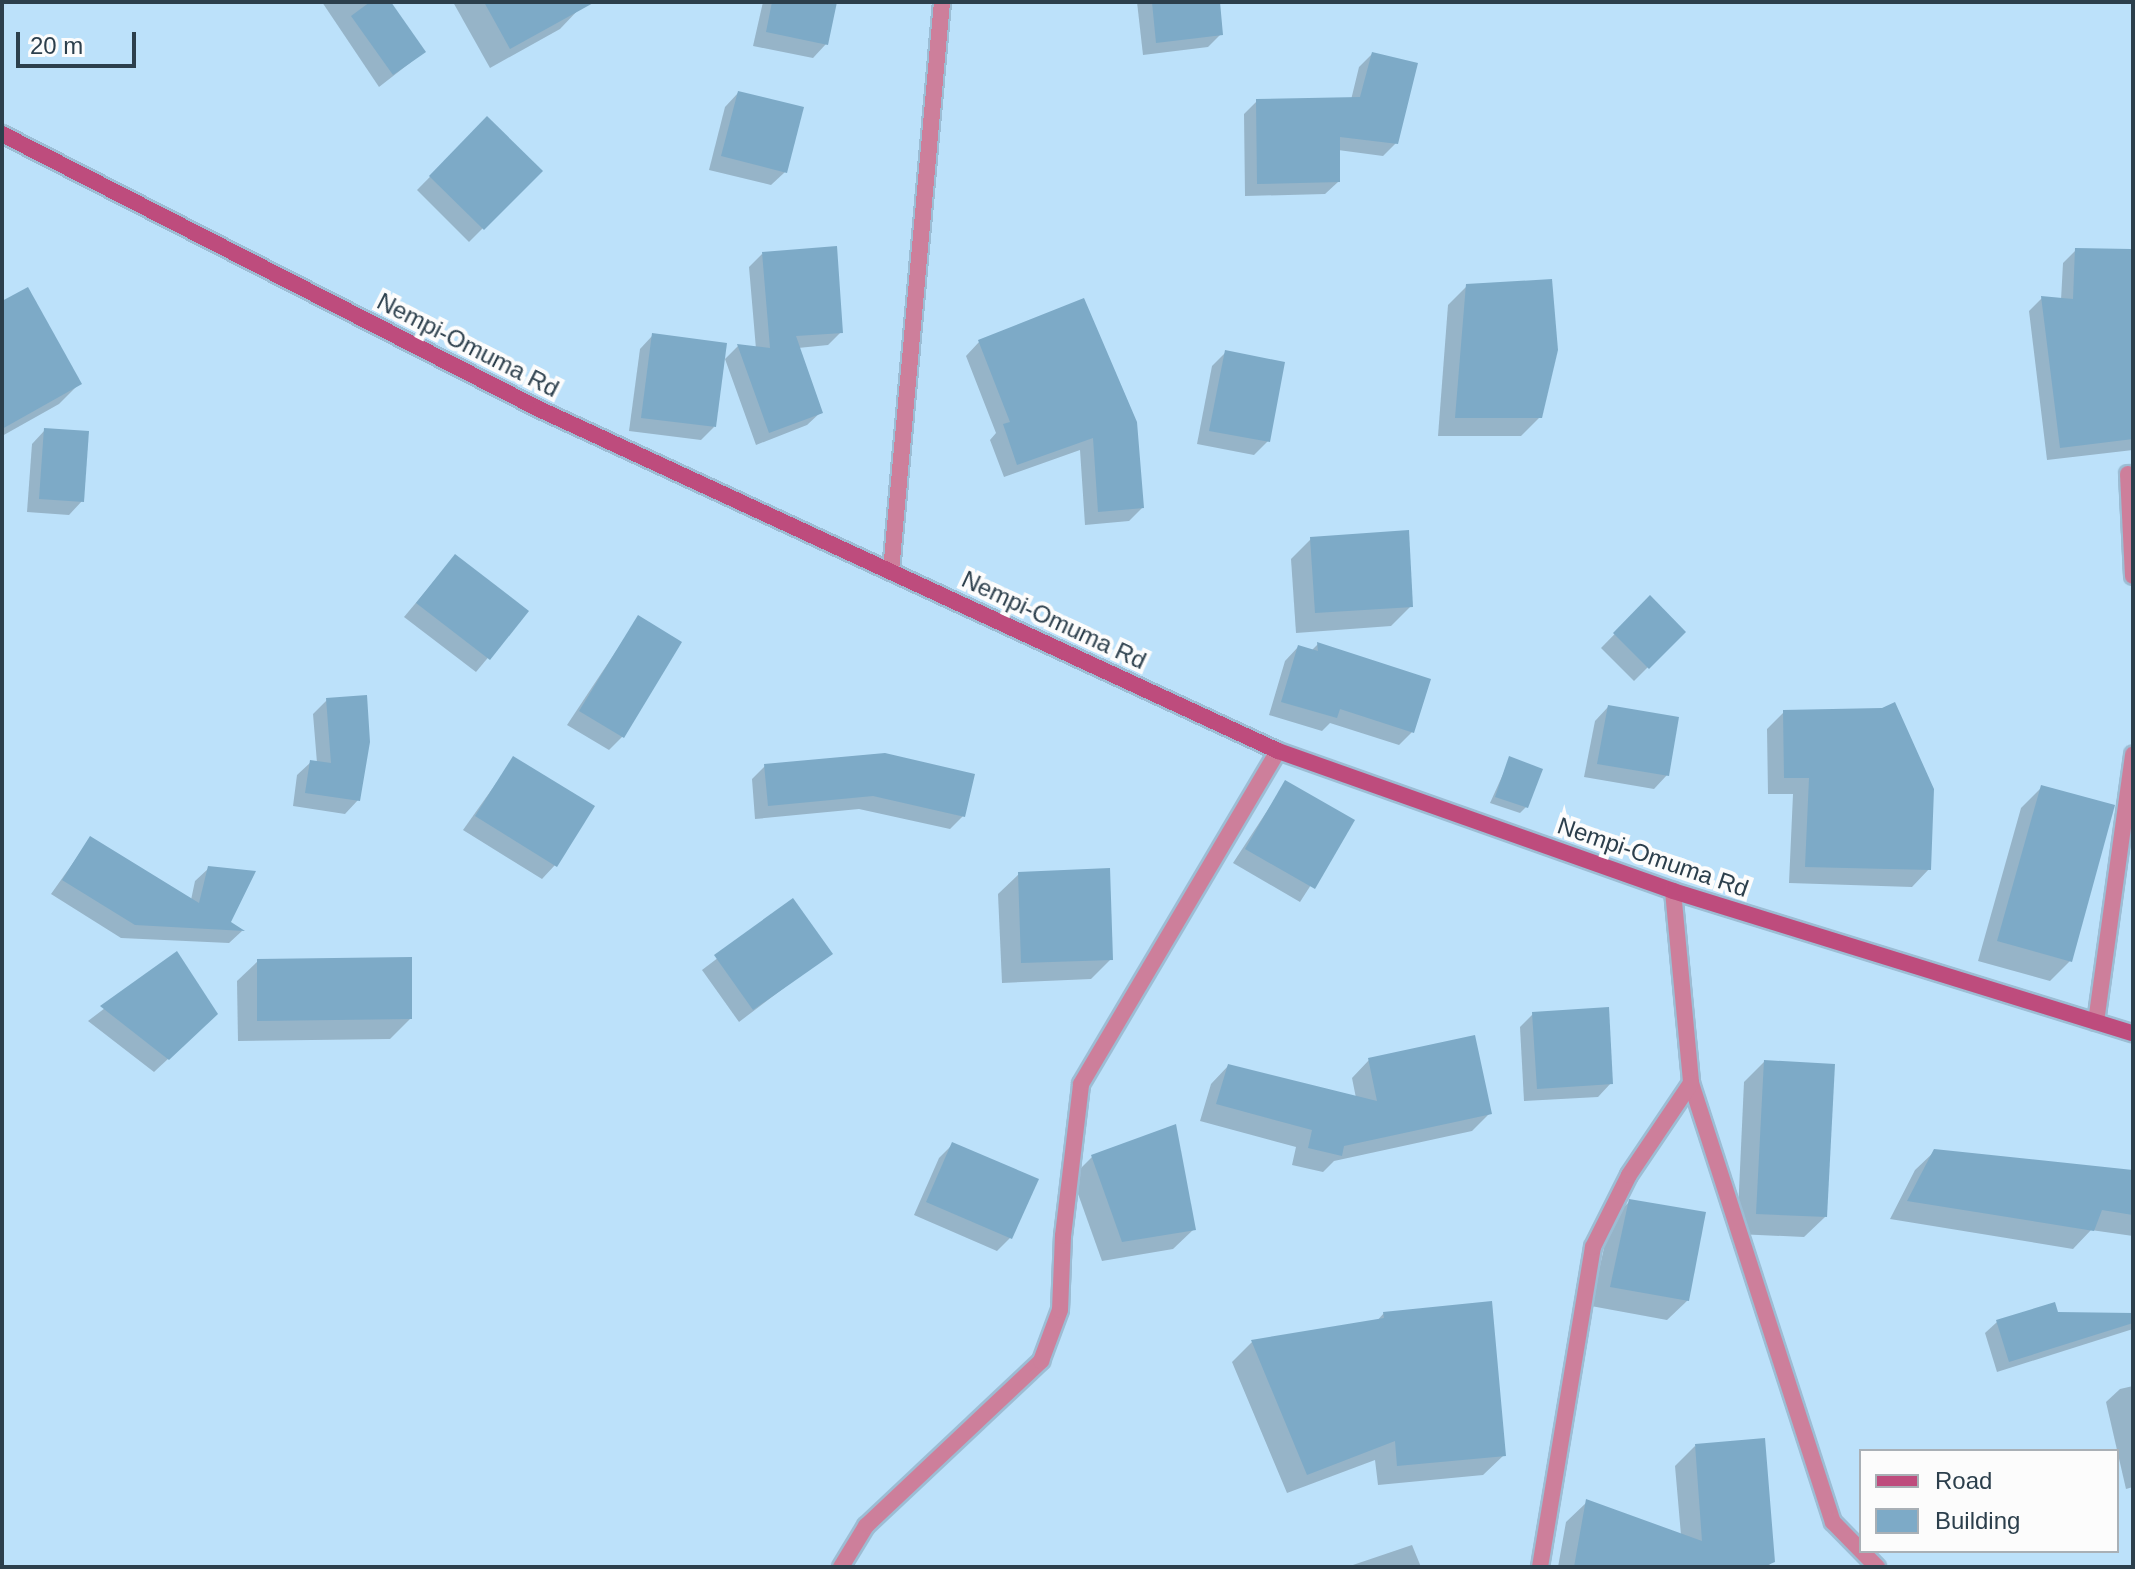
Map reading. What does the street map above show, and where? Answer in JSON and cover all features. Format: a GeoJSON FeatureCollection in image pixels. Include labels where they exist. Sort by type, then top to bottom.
{"type":"FeatureCollection","features":[{"type":"Feature","properties":{"kind":"street"},"geometry":{"type":"LineString","coordinates":[[891,571],[942,2]]}},
{"type":"Feature","properties":{"kind":"street","name":"Nempi-Omuma Rd"},"geometry":{"type":"LineString","coordinates":[[2,134],[539,409],[1278,751],[1673,891],[2133,1033]]}},
{"type":"Feature","properties":{"kind":"street"},"geometry":{"type":"LineString","coordinates":[[2128,474],[2133,576]]}},
{"type":"Feature","properties":{"kind":"street"},"geometry":{"type":"LineString","coordinates":[[841,1567],[866,1526],[1041,1361],[1060,1310],[1063,1236],[1081,1084],[1278,751]]}},
{"type":"Feature","properties":{"kind":"street"},"geometry":{"type":"LineString","coordinates":[[2096,1022],[2133,755]]}},
{"type":"Feature","properties":{"kind":"street"},"geometry":{"type":"LineString","coordinates":[[1673,891],[1691,1083],[1833,1522],[1859,1549]]}},
{"type":"Feature","properties":{"kind":"street"},"geometry":{"type":"LineString","coordinates":[[1540,1567],[1593,1247],[1629,1175],[1691,1083]]}},
{"type":"Feature","properties":{"kind":"building"},"geometry":{"type":"Polygon","coordinates":[[[370,2],[391,2],[426,52],[393,75],[351,16],[370,2]]]}},
{"type":"Feature","properties":{"kind":"building"},"geometry":{"type":"Polygon","coordinates":[[[484,2],[595,2],[510,49],[484,2]]]}},
{"type":"Feature","properties":{"kind":"building"},"geometry":{"type":"Polygon","coordinates":[[[772,2],[837,2],[828,45],[766,32],[772,2]]]}},
{"type":"Feature","properties":{"kind":"building"},"geometry":{"type":"Polygon","coordinates":[[[1152,2],[1220,2],[1223,35],[1156,43],[1152,2]]]}},
{"type":"Feature","properties":{"kind":"building"},"geometry":{"type":"Polygon","coordinates":[[[1372,52],[1418,63],[1398,144],[1340,137],[1340,182],[1257,184],[1256,99],[1360,97],[1372,52]]]}},
{"type":"Feature","properties":{"kind":"building"},"geometry":{"type":"Polygon","coordinates":[[[738,91],[804,107],[787,173],[721,156],[738,91]]]}},
{"type":"Feature","properties":{"kind":"building"},"geometry":{"type":"Polygon","coordinates":[[[487,116],[543,171],[484,230],[429,176],[487,116]]]}},
{"type":"Feature","properties":{"kind":"building"},"geometry":{"type":"Polygon","coordinates":[[[837,246],[843,333],[796,336],[823,413],[769,433],[737,344],[770,348],[762,252],[837,246]]]}},
{"type":"Feature","properties":{"kind":"building"},"geometry":{"type":"Polygon","coordinates":[[[2075,248],[2131,249],[2133,439],[2060,448],[2041,296],[2073,299],[2075,248]]]}},
{"type":"Feature","properties":{"kind":"building"},"geometry":{"type":"Polygon","coordinates":[[[1552,279],[1558,350],[1542,418],[1455,418],[1466,284],[1552,279]]]}},
{"type":"Feature","properties":{"kind":"building"},"geometry":{"type":"Polygon","coordinates":[[[28,287],[82,384],[2,429],[2,301],[28,287]]]}},
{"type":"Feature","properties":{"kind":"building"},"geometry":{"type":"Polygon","coordinates":[[[1084,298],[1137,422],[1144,508],[1098,512],[1093,438],[1017,465],[1003,424],[1010,422],[978,340],[1084,298]]]}},
{"type":"Feature","properties":{"kind":"building"},"geometry":{"type":"Polygon","coordinates":[[[652,333],[727,343],[716,427],[641,418],[652,333]]]}},
{"type":"Feature","properties":{"kind":"building"},"geometry":{"type":"Polygon","coordinates":[[[1225,350],[1285,362],[1270,442],[1209,431],[1225,350]]]}},
{"type":"Feature","properties":{"kind":"building"},"geometry":{"type":"Polygon","coordinates":[[[44,428],[89,431],[84,502],[39,499],[44,428]]]}},
{"type":"Feature","properties":{"kind":"building"},"geometry":{"type":"Polygon","coordinates":[[[1409,530],[1413,607],[1315,613],[1310,537],[1409,530]]]}},
{"type":"Feature","properties":{"kind":"building"},"geometry":{"type":"Polygon","coordinates":[[[455,554],[529,611],[490,660],[416,603],[455,554]]]}},
{"type":"Feature","properties":{"kind":"building"},"geometry":{"type":"Polygon","coordinates":[[[1650,595],[1686,632],[1649,669],[1613,633],[1650,595]]]}},
{"type":"Feature","properties":{"kind":"building"},"geometry":{"type":"Polygon","coordinates":[[[638,615],[682,642],[624,738],[579,711],[638,615]]]}},
{"type":"Feature","properties":{"kind":"building"},"geometry":{"type":"Polygon","coordinates":[[[1317,642],[1431,679],[1414,733],[1340,709],[1337,718],[1281,702],[1298,645],[1318,651],[1317,642]]]}},
{"type":"Feature","properties":{"kind":"building"},"geometry":{"type":"Polygon","coordinates":[[[367,695],[370,742],[360,801],[305,793],[310,760],[331,763],[326,698],[367,695]]]}},
{"type":"Feature","properties":{"kind":"building"},"geometry":{"type":"Polygon","coordinates":[[[1895,702],[1934,789],[1931,870],[1805,867],[1809,778],[1784,778],[1783,710],[1882,708],[1895,702]]]}},
{"type":"Feature","properties":{"kind":"building"},"geometry":{"type":"Polygon","coordinates":[[[1608,705],[1679,717],[1669,776],[1597,764],[1608,705]]]}},
{"type":"Feature","properties":{"kind":"building"},"geometry":{"type":"Polygon","coordinates":[[[885,753],[975,774],[965,817],[873,796],[768,806],[764,764],[885,753]]]}},
{"type":"Feature","properties":{"kind":"building"},"geometry":{"type":"Polygon","coordinates":[[[513,756],[595,806],[557,867],[475,816],[513,756]]]}},
{"type":"Feature","properties":{"kind":"building"},"geometry":{"type":"Polygon","coordinates":[[[1509,756],[1543,769],[1528,808],[1495,797],[1509,756]]]}},
{"type":"Feature","properties":{"kind":"building"},"geometry":{"type":"Polygon","coordinates":[[[1285,780],[1355,820],[1315,889],[1245,849],[1285,780]]]}},
{"type":"Feature","properties":{"kind":"building"},"geometry":{"type":"Polygon","coordinates":[[[2041,785],[2115,805],[2072,962],[1997,941],[2041,785]]]}},
{"type":"Feature","properties":{"kind":"building"},"geometry":{"type":"Polygon","coordinates":[[[90,836],[199,903],[208,866],[256,871],[231,922],[245,931],[135,925],[62,880],[90,836]]]}},
{"type":"Feature","properties":{"kind":"building"},"geometry":{"type":"Polygon","coordinates":[[[1110,868],[1113,960],[1021,963],[1018,872],[1110,868]]]}},
{"type":"Feature","properties":{"kind":"building"},"geometry":{"type":"Polygon","coordinates":[[[793,898],[833,954],[753,1010],[714,955],[793,898]]]}},
{"type":"Feature","properties":{"kind":"building"},"geometry":{"type":"Polygon","coordinates":[[[177,951],[218,1014],[169,1060],[100,1006],[177,951]]]}},
{"type":"Feature","properties":{"kind":"building"},"geometry":{"type":"Polygon","coordinates":[[[412,957],[412,1019],[257,1021],[257,959],[412,957]]]}},
{"type":"Feature","properties":{"kind":"building"},"geometry":{"type":"Polygon","coordinates":[[[1609,1007],[1613,1084],[1537,1089],[1532,1012],[1609,1007]]]}},
{"type":"Feature","properties":{"kind":"building"},"geometry":{"type":"Polygon","coordinates":[[[1475,1035],[1492,1114],[1344,1146],[1342,1156],[1308,1148],[1312,1130],[1216,1104],[1228,1064],[1377,1101],[1368,1058],[1475,1035]]]}},
{"type":"Feature","properties":{"kind":"building"},"geometry":{"type":"Polygon","coordinates":[[[1764,1060],[1835,1064],[1827,1217],[1756,1214],[1764,1060]]]}},
{"type":"Feature","properties":{"kind":"building"},"geometry":{"type":"Polygon","coordinates":[[[1176,1124],[1196,1230],[1122,1242],[1091,1155],[1176,1124]]]}},
{"type":"Feature","properties":{"kind":"building"},"geometry":{"type":"Polygon","coordinates":[[[952,1142],[1039,1179],[1012,1239],[926,1202],[952,1142]]]}},
{"type":"Feature","properties":{"kind":"building"},"geometry":{"type":"Polygon","coordinates":[[[1934,1149],[2133,1170],[2133,1215],[2102,1210],[2094,1231],[1907,1201],[1934,1149]]]}},
{"type":"Feature","properties":{"kind":"building"},"geometry":{"type":"Polygon","coordinates":[[[1629,1199],[1706,1212],[1689,1301],[1610,1287],[1629,1199]]]}},
{"type":"Feature","properties":{"kind":"building"},"geometry":{"type":"Polygon","coordinates":[[[1492,1301],[1506,1456],[1397,1466],[1395,1441],[1307,1475],[1251,1340],[1384,1318],[1383,1312],[1492,1301]]]}},
{"type":"Feature","properties":{"kind":"building"},"geometry":{"type":"Polygon","coordinates":[[[2055,1302],[2058,1312],[2133,1313],[2133,1323],[2009,1362],[1996,1320],[2055,1302]]]}},
{"type":"Feature","properties":{"kind":"building"},"geometry":{"type":"Polygon","coordinates":[[[1765,1438],[1775,1562],[1763,1567],[1574,1567],[1586,1499],[1702,1541],[1695,1444],[1765,1438]]]}}]}
